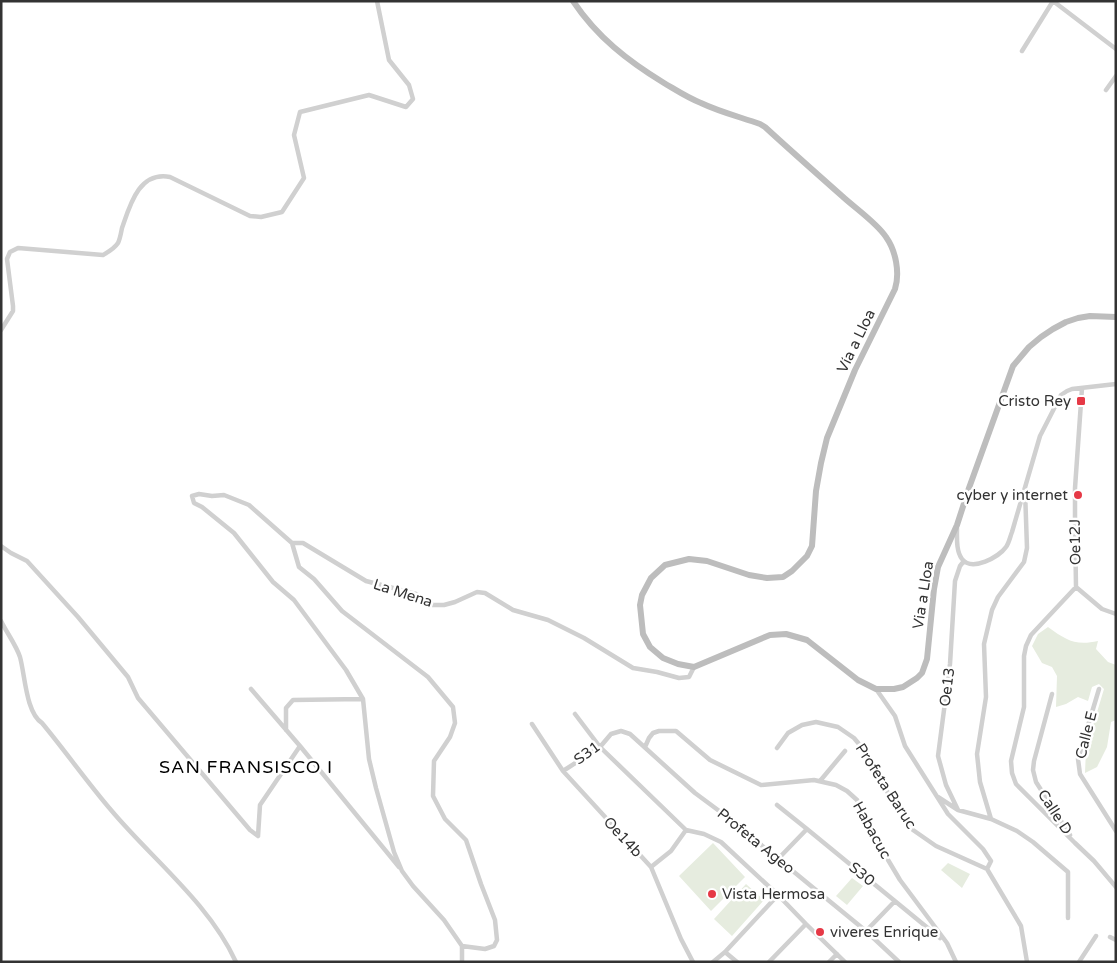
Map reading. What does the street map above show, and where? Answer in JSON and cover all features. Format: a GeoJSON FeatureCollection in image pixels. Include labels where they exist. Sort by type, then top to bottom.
{"type":"FeatureCollection","features":[{"type":"Feature","properties":{"kind":"street"},"geometry":{"type":"LineString","coordinates":[[1,330],[13,311],[7,259],[10,252],[18,248],[102,255],[111,251],[117,244],[135,194],[142,184],[152,178],[164,176],[170,177],[250,216],[261,217],[282,212],[304,178],[294,135],[300,112],[369,95],[406,107],[413,99],[409,85],[390,60],[377,1]]}},
{"type":"Feature","properties":{"kind":"street","name":"Vía a Lloa"},"geometry":{"type":"LineString","coordinates":[[573,1],[600,34],[627,59],[644,71],[700,103],[765,127],[882,232],[892,248],[896,263],[897,280],[895,289],[855,370],[827,438],[816,491],[812,546],[807,556],[783,577],[767,578],[749,575],[707,561],[688,559],[665,565],[651,578],[642,595],[640,605],[643,634],[650,647],[662,658],[694,667]]}},
{"type":"Feature","properties":{"kind":"street"},"geometry":{"type":"LineString","coordinates":[[1022,51],[1053,1],[1116,49]]}},
{"type":"Feature","properties":{"kind":"street"},"geometry":{"type":"LineString","coordinates":[[1106,90],[1116,76]]}},
{"type":"Feature","properties":{"kind":"street","name":"Via a Lloa"},"geometry":{"type":"LineString","coordinates":[[876,689],[894,689],[903,686],[922,673],[927,659],[938,567],[956,525],[1013,366],[1029,347],[1041,337],[1066,322],[1090,316],[1116,317]]}},
{"type":"Feature","properties":{"kind":"street"},"geometry":{"type":"LineString","coordinates":[[956,525],[958,548],[964,561],[976,564],[983,563],[1006,547],[1040,436],[1061,395],[1067,390],[1116,384]]}},
{"type":"Feature","properties":{"kind":"street","name":"Oe12J"},"geometry":{"type":"LineString","coordinates":[[1082,388],[1075,488],[1076,587],[1102,609],[1116,614]]}},
{"type":"Feature","properties":{"kind":"street"},"geometry":{"type":"LineString","coordinates":[[991,819],[980,782],[977,754],[986,697],[984,644],[992,610],[998,597],[1024,562],[1027,548],[1025,490]]}},
{"type":"Feature","properties":{"kind":"street","name":"La Mena"},"geometry":{"type":"LineString","coordinates":[[363,699],[346,670],[294,600],[273,582],[234,533],[202,507],[194,503],[192,496],[199,494],[224,495],[249,505],[292,543],[303,543],[366,581],[416,594],[433,605],[455,602],[477,592],[485,593],[512,610],[548,620],[584,638],[634,668],[679,678],[689,677],[694,667]]}},
{"type":"Feature","properties":{"kind":"street"},"geometry":{"type":"LineString","coordinates":[[292,543],[299,567],[314,578],[342,611],[428,677],[452,708],[455,723],[450,737],[434,761],[433,796],[445,819],[466,840],[495,920],[497,940],[494,946],[485,949],[462,946]]}},
{"type":"Feature","properties":{"kind":"street"},"geometry":{"type":"LineString","coordinates":[[1,546],[10,553],[27,561],[78,617],[128,677],[138,698],[250,830],[258,836],[260,805],[300,746]]}},
{"type":"Feature","properties":{"kind":"street","name":"Oe13"},"geometry":{"type":"LineString","coordinates":[[958,810],[946,785],[938,756],[950,664],[955,581],[960,566],[964,561]]}},
{"type":"Feature","properties":{"kind":"street"},"geometry":{"type":"LineString","coordinates":[[1076,587],[1030,635],[1024,656],[1024,707],[1011,762],[1016,784],[1076,844]]}},
{"type":"Feature","properties":{"kind":"street"},"geometry":{"type":"LineString","coordinates":[[1,622],[19,656],[31,709],[38,721],[42,723],[61,746],[110,810],[207,914],[221,934],[236,962]]}},
{"type":"Feature","properties":{"kind":"street"},"geometry":{"type":"LineString","coordinates":[[694,667],[770,635],[786,634],[807,640],[858,680],[876,689],[895,716],[905,746],[948,814],[983,849],[991,860],[987,869],[1021,926],[1027,962]]}},
{"type":"Feature","properties":{"kind":"street"},"geometry":{"type":"LineString","coordinates":[[251,689],[402,870],[413,886],[444,920],[462,946],[462,962]]}},
{"type":"Feature","properties":{"kind":"street","name":"Calle E"},"geometry":{"type":"LineString","coordinates":[[1099,689],[1078,759],[1078,767],[1116,831]]}},
{"type":"Feature","properties":{"kind":"street","name":"Calle D"},"geometry":{"type":"LineString","coordinates":[[1052,694],[1034,761],[1033,770],[1036,782],[1076,844],[1094,861],[1116,887]]}},
{"type":"Feature","properties":{"kind":"street"},"geometry":{"type":"LineString","coordinates":[[286,730],[286,708],[293,700],[363,699],[369,759],[394,852],[402,870]]}},
{"type":"Feature","properties":{"kind":"street"},"geometry":{"type":"LineString","coordinates":[[575,714],[600,747],[686,830],[704,834],[721,842],[846,962]]}},
{"type":"Feature","properties":{"kind":"street","name":"Profeta Baruc"},"geometry":{"type":"LineString","coordinates":[[777,748],[788,732],[802,725],[816,722],[838,727],[854,738],[869,756],[889,794],[913,830],[936,846],[987,869]]}},
{"type":"Feature","properties":{"kind":"street","name":"Oe14b"},"geometry":{"type":"LineString","coordinates":[[532,724],[563,770],[652,867],[681,938],[693,962]]}},
{"type":"Feature","properties":{"kind":"street","name":"Profeta Ageo"},"geometry":{"type":"LineString","coordinates":[[610,734],[621,731],[630,734],[695,793],[726,816],[866,931],[899,962]]}},
{"type":"Feature","properties":{"kind":"street","name":"Habacuc"},"geometry":{"type":"LineString","coordinates":[[645,747],[648,738],[654,733],[659,731],[676,731],[710,760],[761,785],[814,780],[836,785],[847,791],[857,800],[869,828],[900,880],[947,943],[956,962]]}},
{"type":"Feature","properties":{"kind":"street","name":"S31"},"geometry":{"type":"LineString","coordinates":[[563,770],[600,747],[610,734]]}},
{"type":"Feature","properties":{"kind":"street"},"geometry":{"type":"LineString","coordinates":[[820,781],[845,751]]}},
{"type":"Feature","properties":{"kind":"street"},"geometry":{"type":"LineString","coordinates":[[936,796],[958,810],[991,819],[1017,831],[1068,872],[1068,918]]}},
{"type":"Feature","properties":{"kind":"street","name":"S30"},"geometry":{"type":"LineString","coordinates":[[776,805],[947,943]]}},
{"type":"Feature","properties":{"kind":"street"},"geometry":{"type":"LineString","coordinates":[[778,859],[807,829]]}},
{"type":"Feature","properties":{"kind":"street"},"geometry":{"type":"LineString","coordinates":[[652,867],[671,851],[686,830]]}},
{"type":"Feature","properties":{"kind":"street"},"geometry":{"type":"LineString","coordinates":[[713,962],[725,952],[778,895]]}},
{"type":"Feature","properties":{"kind":"street"},"geometry":{"type":"LineString","coordinates":[[866,931],[895,901]]}},
{"type":"Feature","properties":{"kind":"street"},"geometry":{"type":"LineString","coordinates":[[769,962],[806,924]]}},
{"type":"Feature","properties":{"kind":"street"},"geometry":{"type":"LineString","coordinates":[[1079,962],[1096,936]]}},
{"type":"Feature","properties":{"kind":"street"},"geometry":{"type":"LineString","coordinates":[[1110,937],[1116,940]]}},
{"type":"Feature","properties":{"kind":"street"},"geometry":{"type":"LineString","coordinates":[[725,952],[737,962]]}},
{"type":"Feature","properties":{"kind":"street"},"geometry":{"type":"LineString","coordinates":[[829,962],[836,954]]}},
{"type":"Feature","properties":{"kind":"shaded area"},"geometry":{"type":"Polygon","coordinates":[[[1048,627],[1071,641],[1083,643],[1098,641],[1096,649],[1108,662],[1116,665],[1116,720],[1111,722],[1107,747],[1097,767],[1085,773],[1086,749],[1104,689],[1099,684],[1092,687],[1088,701],[1078,697],[1056,707],[1057,676],[1052,667],[1042,663],[1032,646],[1038,634],[1048,627]]]}},
{"type":"Feature","properties":{"kind":"shaded area","name":"Vista Hermosa"},"geometry":{"type":"Polygon","coordinates":[[[713,843],[745,877],[711,911],[679,876],[713,843]]]}},
{"type":"Feature","properties":{"kind":"shaded area"},"geometry":{"type":"Polygon","coordinates":[[[948,863],[970,874],[962,888],[941,870],[948,863]]]}},
{"type":"Feature","properties":{"kind":"shaded area"},"geometry":{"type":"Polygon","coordinates":[[[852,878],[863,886],[847,905],[836,896],[852,878]]]}},
{"type":"Feature","properties":{"kind":"shaded area"},"geometry":{"type":"Polygon","coordinates":[[[746,884],[764,900],[732,936],[714,919],[746,884]]]}},
{"type":"Feature","properties":{"kind":"place","name":"Cristo Rey"},"geometry":{"type":"Point","coordinates":[1081,401]}},
{"type":"Feature","properties":{"kind":"place","name":"cyber y internet"},"geometry":{"type":"Point","coordinates":[1078,495]}},
{"type":"Feature","properties":{"kind":"place","name":"Vista Hermosa"},"geometry":{"type":"Point","coordinates":[712,894]}},
{"type":"Feature","properties":{"kind":"place","name":"viveres Enrique"},"geometry":{"type":"Point","coordinates":[820,932]}},
{"type":"Feature","properties":{"kind":"district","name":"SAN FRANSISCO I"},"geometry":{"type":"Point","coordinates":[246,767]}}]}
